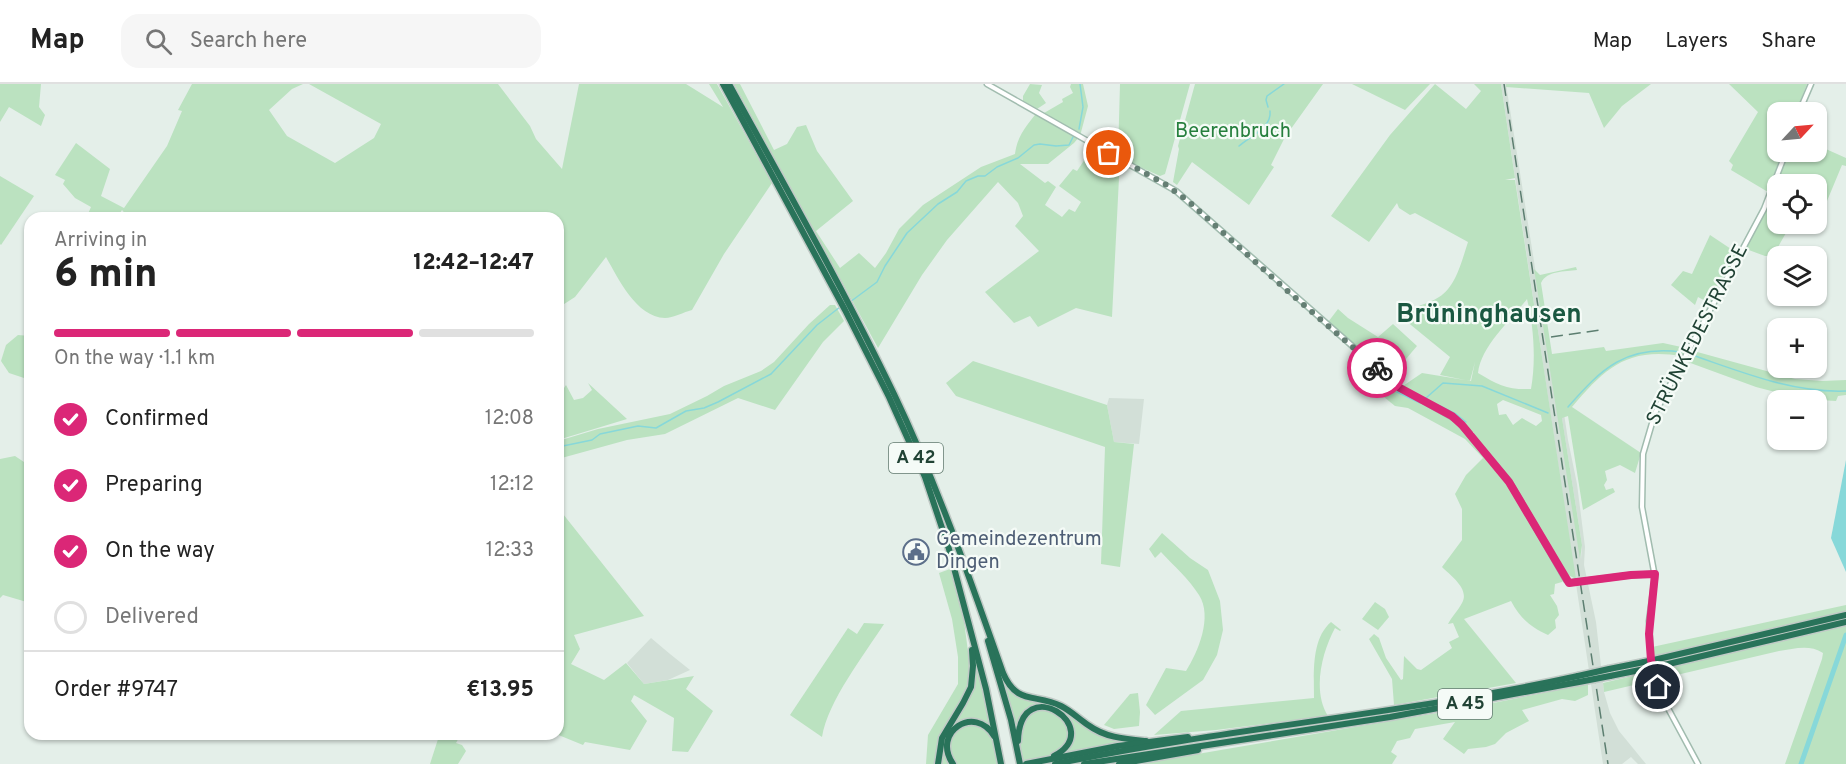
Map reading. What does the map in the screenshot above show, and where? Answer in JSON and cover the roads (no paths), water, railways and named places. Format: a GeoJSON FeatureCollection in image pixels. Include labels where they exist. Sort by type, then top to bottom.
{"type":"FeatureCollection","features":[{"type":"Feature","properties":{"kind":"highway","name":"A 42"},"geometry":{"type":"LineString","coordinates":[[723,84],[842,297]]}},
{"type":"Feature","properties":{"kind":"highway","name":"A 42"},"geometry":{"type":"LineString","coordinates":[[729,84],[894,395],[926,466],[968,577],[1011,720],[1020,764]]}},
{"type":"Feature","properties":{"kind":"highway","name":"A 42"},"geometry":{"type":"LineString","coordinates":[[848,309],[925,477],[941,520],[966,614],[1001,764]]}},
{"type":"Feature","properties":{"kind":"highway"},"geometry":{"type":"LineString","coordinates":[[968,577],[1003,674],[1014,692],[1026,698],[1060,705],[1096,730],[1128,742]]}},
{"type":"Feature","properties":{"kind":"highway"},"geometry":{"type":"LineString","coordinates":[[938,764],[942,738],[967,696],[973,677],[973,657],[966,614]]}},
{"type":"Feature","properties":{"kind":"highway","name":"A 45"},"geometry":{"type":"LineString","coordinates":[[1149,742],[1350,720],[1579,679],[1805,629],[1836,621],[1846,615]]}},
{"type":"Feature","properties":{"kind":"highway","name":"A 45"},"geometry":{"type":"LineString","coordinates":[[1836,621],[1846,622]]}},
{"type":"Feature","properties":{"kind":"highway"},"geometry":{"type":"LineString","coordinates":[[1018,751],[1020,728],[1026,716],[1040,707],[1057,710],[1068,722],[1069,739],[1060,753],[1028,764]]}},
{"type":"Feature","properties":{"kind":"highway"},"geometry":{"type":"LineString","coordinates":[[953,764],[946,744],[951,732],[962,724],[975,722],[982,724],[992,732],[998,745]]}},
{"type":"Feature","properties":{"kind":"highway","name":"A 45"},"geometry":{"type":"LineString","coordinates":[[1084,764],[1117,761],[1143,753],[1217,743],[1315,725]]}},
{"type":"Feature","properties":{"kind":"highway"},"geometry":{"type":"LineString","coordinates":[[1041,760],[1128,742],[1149,742]]}},
{"type":"Feature","properties":{"kind":"highway"},"geometry":{"type":"LineString","coordinates":[[1055,764],[1120,751],[1149,742]]}},
{"type":"Feature","properties":{"kind":"highway"},"geometry":{"type":"LineString","coordinates":[[1117,761],[1132,762],[1198,750],[1217,743]]}},
{"type":"Feature","properties":{"kind":"main road"},"geometry":{"type":"LineString","coordinates":[[987,84],[1176,191],[1400,388],[1452,416],[1509,482],[1569,583],[1655,574]]}},
{"type":"Feature","properties":{"kind":"main road"},"geometry":{"type":"LineString","coordinates":[[1804,102],[1811,84]]}},
{"type":"Feature","properties":{"kind":"main road","name":"STRÜNKEDESTRASSE"},"geometry":{"type":"LineString","coordinates":[[1698,764],[1663,699],[1654,675],[1649,634],[1655,574],[1641,498],[1642,456],[1662,398],[1767,202],[1782,162]]}},
{"type":"Feature","properties":{"kind":"water"},"geometry":{"type":"Polygon","coordinates":[[[1846,460],[1846,572],[1831,538],[1846,460]]]}},
{"type":"Feature","properties":{"kind":"waterway"},"geometry":{"type":"LineString","coordinates":[[1079,129],[1083,107],[1080,84]]}},
{"type":"Feature","properties":{"kind":"waterway"},"geometry":{"type":"LineString","coordinates":[[1268,107],[1267,96],[1284,84]]}},
{"type":"Feature","properties":{"kind":"waterway"},"geometry":{"type":"LineString","coordinates":[[1239,146],[1264,127],[1270,117],[1270,111]]}},
{"type":"Feature","properties":{"kind":"waterway"},"geometry":{"type":"LineString","coordinates":[[850,302],[877,282],[907,233],[938,204],[957,192],[966,181],[985,176],[997,167],[1018,158],[1034,145],[1069,145],[1073,137]]}},
{"type":"Feature","properties":{"kind":"waterway"},"geometry":{"type":"LineString","coordinates":[[564,446],[592,440],[600,434],[638,426],[656,428],[686,411],[704,408],[718,402],[771,374],[817,325],[840,307]]}},
{"type":"Feature","properties":{"kind":"waterway"},"geometry":{"type":"LineString","coordinates":[[1568,407],[1592,381],[1617,362],[1645,352],[1681,352]]}},
{"type":"Feature","properties":{"kind":"waterway"},"geometry":{"type":"LineString","coordinates":[[1692,355],[1787,385],[1806,389],[1846,391]]}},
{"type":"Feature","properties":{"kind":"waterway"},"geometry":{"type":"LineString","coordinates":[[1370,369],[1392,389]]}},
{"type":"Feature","properties":{"kind":"waterway"},"geometry":{"type":"LineString","coordinates":[[1426,398],[1443,383],[1482,386],[1548,413]]}},
{"type":"Feature","properties":{"kind":"waterway"},"geometry":{"type":"LineString","coordinates":[[1397,392],[1420,403]]}},
{"type":"Feature","properties":{"kind":"waterway"},"geometry":{"type":"LineString","coordinates":[[1438,405],[1466,422]]}},
{"type":"Feature","properties":{"kind":"waterway"},"geometry":{"type":"LineString","coordinates":[[1801,764],[1846,635]]}},
{"type":"Feature","properties":{"kind":"railway"},"geometry":{"type":"LineString","coordinates":[[1504,84],[1608,764]]}},
{"type":"Feature","properties":{"kind":"railway"},"geometry":{"type":"LineString","coordinates":[[1551,337],[1600,330]]}},
{"type":"Feature","properties":{"kind":"place","name":"Gemeindezentrum Dingen"},"geometry":{"type":"Point","coordinates":[916,552]}},
{"type":"Feature","properties":{"kind":"district","name":"Brüninghausen"},"geometry":{"type":"Point","coordinates":[1489,315]}},
{"type":"Feature","properties":{"kind":"park label","name":"Beerenbruch"},"geometry":{"type":"Point","coordinates":[1233,132]}}]}
